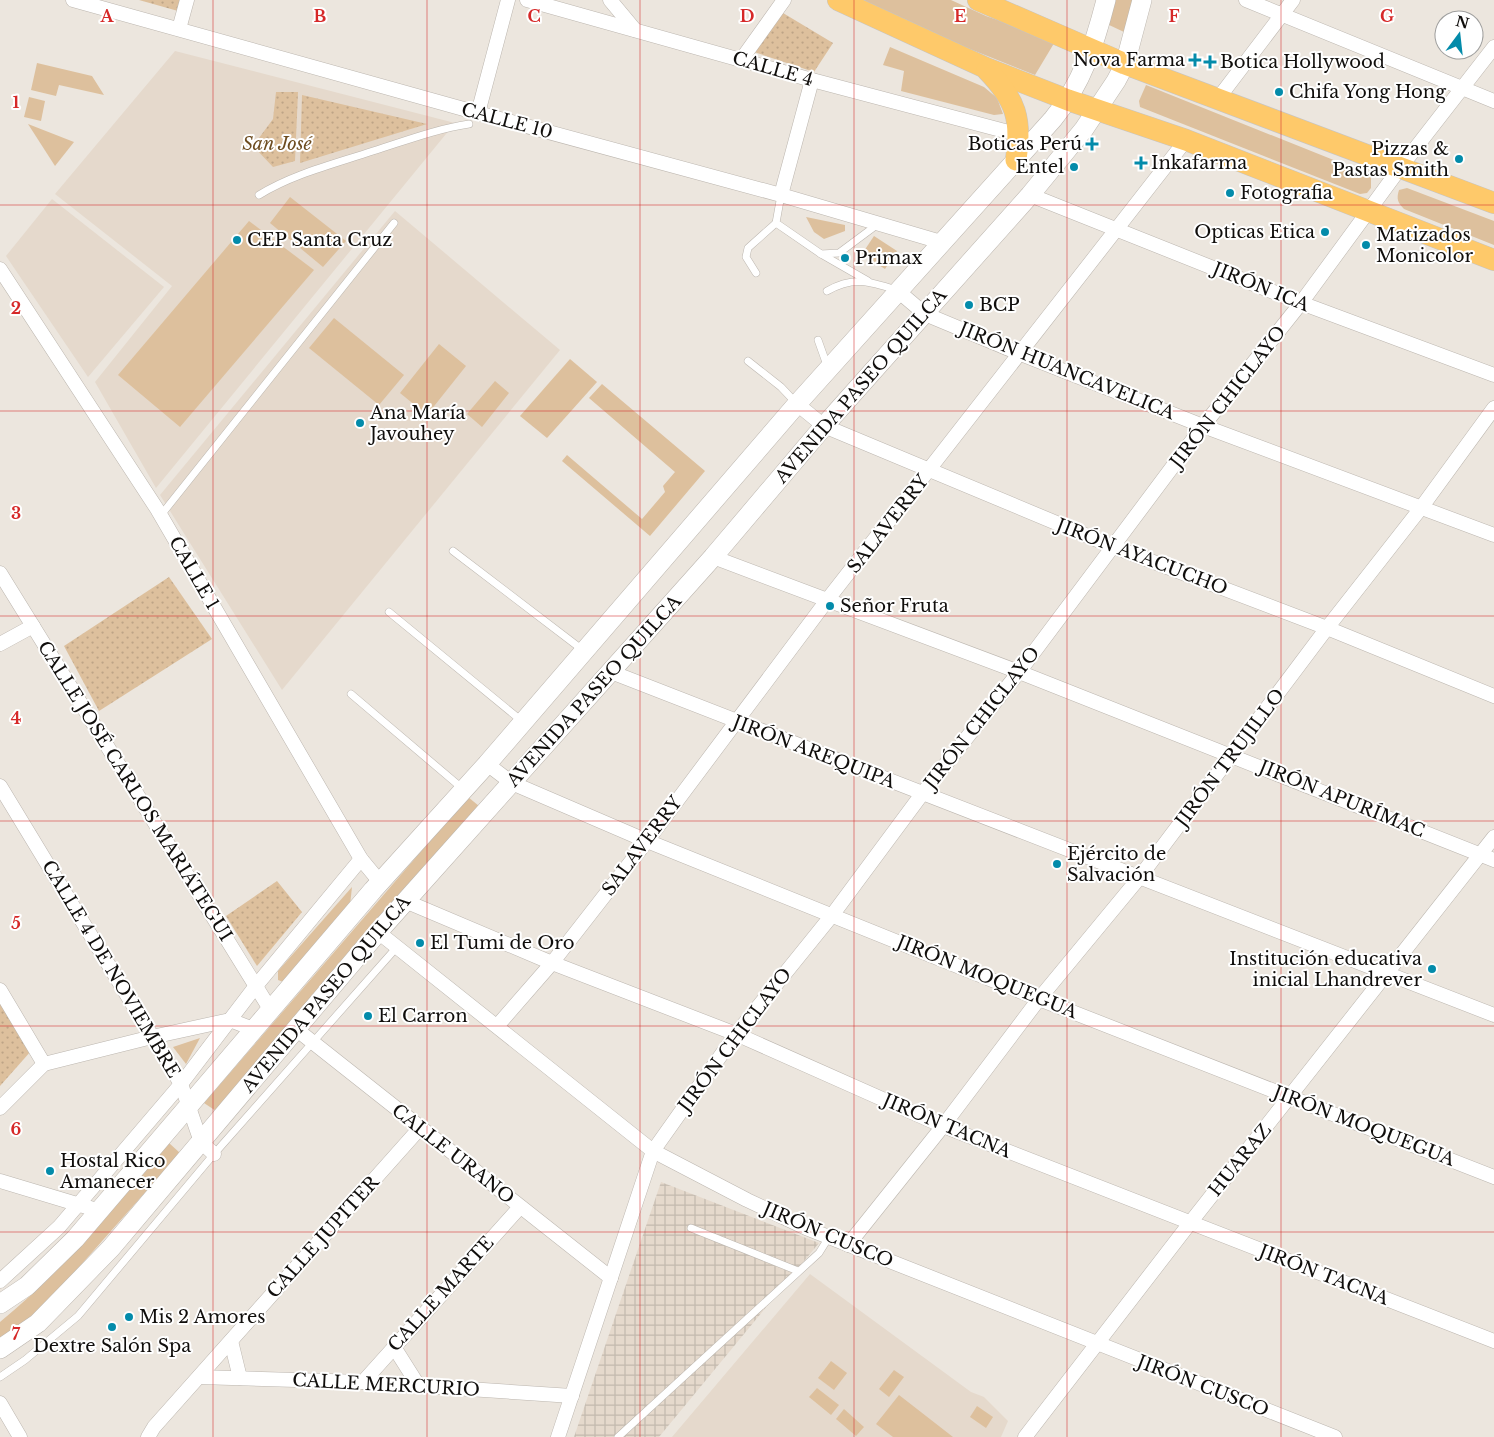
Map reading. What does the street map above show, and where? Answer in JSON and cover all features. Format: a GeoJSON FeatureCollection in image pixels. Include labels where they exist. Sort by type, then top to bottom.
{"type":"FeatureCollection","features":[{"type":"Feature","properties":{"kind":"main road"},"geometry":{"type":"LineString","coordinates":[[838,0],[986,68],[1098,111],[1186,140],[1494,260]]}},
{"type":"Feature","properties":{"kind":"main road"},"geometry":{"type":"LineString","coordinates":[[978,0],[1125,64],[1494,203]]}},
{"type":"Feature","properties":{"kind":"main road","name":"AVENIDA PASEO QUILCA"},"geometry":{"type":"LineString","coordinates":[[0,1304],[27,1286],[75,1239],[100,1211],[380,882],[524,722],[797,404],[1068,100],[1092,50],[1106,0]]}},
{"type":"Feature","properties":{"kind":"main road","name":"AVENIDA PASEO QUILCA"},"geometry":{"type":"LineString","coordinates":[[0,1350],[38,1323],[208,1148],[296,1029],[378,932],[713,557],[824,426],[926,314],[1030,195],[1098,111],[1125,64],[1142,0]]}},
{"type":"Feature","properties":{"kind":"main road"},"geometry":{"type":"LineString","coordinates":[[986,68],[1001,84],[1012,101],[1018,118],[1020,135],[1016,160]]}},
{"type":"Feature","properties":{"kind":"street","name":"CALLE 10"},"geometry":{"type":"LineString","coordinates":[[73,0],[179,29],[473,119],[781,195],[942,242]]}},
{"type":"Feature","properties":{"kind":"street"},"geometry":{"type":"LineString","coordinates":[[179,29],[187,0]]}},
{"type":"Feature","properties":{"kind":"street"},"geometry":{"type":"LineString","coordinates":[[473,119],[508,0]]}},
{"type":"Feature","properties":{"kind":"street","name":"CALLE 4"},"geometry":{"type":"LineString","coordinates":[[527,0],[812,80],[1020,135]]}},
{"type":"Feature","properties":{"kind":"street"},"geometry":{"type":"LineString","coordinates":[[610,0],[635,30]]}},
{"type":"Feature","properties":{"kind":"street"},"geometry":{"type":"LineString","coordinates":[[741,60],[784,0]]}},
{"type":"Feature","properties":{"kind":"street"},"geometry":{"type":"LineString","coordinates":[[1246,0],[1494,101]]}},
{"type":"Feature","properties":{"kind":"street"},"geometry":{"type":"LineString","coordinates":[[1217,100],[1293,0]]}},
{"type":"Feature","properties":{"kind":"street","name":"JIRÓN CHICLAYO"},"geometry":{"type":"LineString","coordinates":[[558,1437],[653,1151],[736,1034],[833,914],[922,794],[1019,672],[1203,426],[1301,303],[1400,168],[1494,47]]}},
{"type":"Feature","properties":{"kind":"street"},"geometry":{"type":"LineString","coordinates":[[781,195],[812,80]]}},
{"type":"Feature","properties":{"kind":"street","name":"SALAVERRY"},"geometry":{"type":"LineString","coordinates":[[498,1025],[552,963],[647,841],[828,599],[930,471],[1186,140]]}},
{"type":"Feature","properties":{"kind":"street","name":"JIRÓN ICA"},"geometry":{"type":"LineString","coordinates":[[1030,195],[1117,228],[1301,303],[1494,375]]}},
{"type":"Feature","properties":{"kind":"street","name":"CALLE 1"},"geometry":{"type":"LineString","coordinates":[[0,269],[160,516],[361,858],[380,882]]}},
{"type":"Feature","properties":{"kind":"street","name":"JIRÓN HUANCAVELICA"},"geometry":{"type":"LineString","coordinates":[[898,291],[926,314],[1021,354],[1203,426],[1494,535]]}},
{"type":"Feature","properties":{"kind":"street","name":"JIRÓN AYACUCHO"},"geometry":{"type":"LineString","coordinates":[[797,404],[824,426],[930,471],[1114,547],[1327,628],[1494,696]]}},
{"type":"Feature","properties":{"kind":"street","name":"JIRÓN TRUJILLO"},"geometry":{"type":"LineString","coordinates":[[848,1245],[943,1126],[1039,999],[1139,878],[1327,628],[1422,508],[1494,408]]}},
{"type":"Feature","properties":{"kind":"street","name":"JIRÓN APURÍMAC"},"geometry":{"type":"LineString","coordinates":[[713,557],[1019,672],[1488,857]]}},
{"type":"Feature","properties":{"kind":"street","name":"CALLE JOSÉ CARLOS MARIÁTEGUI"},"geometry":{"type":"LineString","coordinates":[[0,573],[270,1009]]}},
{"type":"Feature","properties":{"kind":"street"},"geometry":{"type":"LineString","coordinates":[[0,644],[33,626]]}},
{"type":"Feature","properties":{"kind":"street","name":"JIRÓN AREQUIPA"},"geometry":{"type":"LineString","coordinates":[[611,672],[1494,1015]]}},
{"type":"Feature","properties":{"kind":"street","name":"JIRÓN MOQUEGUA"},"geometry":{"type":"LineString","coordinates":[[487,764],[512,783],[647,841],[833,914],[1039,999],[1494,1177]]}},
{"type":"Feature","properties":{"kind":"street","name":"CALLE 4 DE NOVIEMBRE"},"geometry":{"type":"LineString","coordinates":[[0,786],[181,1084],[188,1108],[208,1148]]}},
{"type":"Feature","properties":{"kind":"street","name":"HUARAZ"},"geometry":{"type":"LineString","coordinates":[[1025,1437],[1190,1223],[1387,975],[1488,857],[1494,837]]}},
{"type":"Feature","properties":{"kind":"street"},"geometry":{"type":"LineString","coordinates":[[0,1281],[59,1227],[79,1204],[181,1084],[255,987],[361,858]]}},
{"type":"Feature","properties":{"kind":"street","name":"JIRÓN TACNA"},"geometry":{"type":"LineString","coordinates":[[405,902],[552,963],[736,1034],[943,1126],[1494,1341]]}},
{"type":"Feature","properties":{"kind":"street","name":"JIRÓN CUSCO"},"geometry":{"type":"LineString","coordinates":[[378,932],[498,1025],[653,1151],[747,1200],[848,1245],[1335,1437]]}},
{"type":"Feature","properties":{"kind":"street"},"geometry":{"type":"LineString","coordinates":[[0,990],[44,1064]]}},
{"type":"Feature","properties":{"kind":"street"},"geometry":{"type":"LineString","coordinates":[[0,1108],[44,1064],[152,1036],[230,1020],[254,1028]]}},
{"type":"Feature","properties":{"kind":"street","name":"CALLE URANO"},"geometry":{"type":"LineString","coordinates":[[296,1029],[610,1278]]}},
{"type":"Feature","properties":{"kind":"street","name":"CALLE JUPITER"},"geometry":{"type":"LineString","coordinates":[[148,1437],[154,1426],[420,1128]]}},
{"type":"Feature","properties":{"kind":"street"},"geometry":{"type":"LineString","coordinates":[[0,1181],[100,1211]]}},
{"type":"Feature","properties":{"kind":"street","name":"CALLE MARTE"},"geometry":{"type":"LineString","coordinates":[[363,1382],[520,1207]]}},
{"type":"Feature","properties":{"kind":"street"},"geometry":{"type":"LineString","coordinates":[[231,1341],[240,1378]]}},
{"type":"Feature","properties":{"kind":"street"},"geometry":{"type":"LineString","coordinates":[[394,1347],[418,1385]]}},
{"type":"Feature","properties":{"kind":"street","name":"CALLE MERCURIO"},"geometry":{"type":"LineString","coordinates":[[199,1377],[363,1382],[572,1396]]}},
{"type":"Feature","properties":{"kind":"street"},"geometry":{"type":"LineString","coordinates":[[0,1403],[20,1437]]}},
{"type":"Feature","properties":{"kind":"lane"},"geometry":{"type":"LineString","coordinates":[[259,196],[279,183],[298,176],[473,119]]}},
{"type":"Feature","properties":{"kind":"lane"},"geometry":{"type":"LineString","coordinates":[[756,273],[746,257],[748,248],[776,223],[781,195]]}},
{"type":"Feature","properties":{"kind":"lane"},"geometry":{"type":"LineString","coordinates":[[776,223],[821,254],[868,281],[898,291]]}},
{"type":"Feature","properties":{"kind":"lane"},"geometry":{"type":"LineString","coordinates":[[821,254],[839,253],[878,223]]}},
{"type":"Feature","properties":{"kind":"lane"},"geometry":{"type":"LineString","coordinates":[[160,516],[394,224]]}},
{"type":"Feature","properties":{"kind":"lane"},"geometry":{"type":"LineString","coordinates":[[827,291],[841,283],[868,281]]}},
{"type":"Feature","properties":{"kind":"lane"},"geometry":{"type":"LineString","coordinates":[[818,340],[829,369]]}},
{"type":"Feature","properties":{"kind":"lane"},"geometry":{"type":"LineString","coordinates":[[748,361],[780,386],[797,404]]}},
{"type":"Feature","properties":{"kind":"lane"},"geometry":{"type":"LineString","coordinates":[[453,551],[584,652]]}},
{"type":"Feature","properties":{"kind":"lane"},"geometry":{"type":"LineString","coordinates":[[389,612],[524,722]]}},
{"type":"Feature","properties":{"kind":"lane"},"geometry":{"type":"LineString","coordinates":[[352,694],[464,789]]}},
{"type":"Feature","properties":{"kind":"lane"},"geometry":{"type":"LineString","coordinates":[[0,1377],[25,1360],[78,1316],[208,1148],[313,1042],[397,947]]}},
{"type":"Feature","properties":{"kind":"lane"},"geometry":{"type":"LineString","coordinates":[[691,1228],[798,1271]]}},
{"type":"Feature","properties":{"kind":"lane"},"geometry":{"type":"LineString","coordinates":[[618,1437],[819,1253],[829,1237]]}},
{"type":"Feature","properties":{"kind":"shaded area","name":"CEP Santa Cruz"},"geometry":{"type":"Polygon","coordinates":[[[175,51],[455,123],[156,488],[95,382],[172,286],[55,194],[175,51]]]}},
{"type":"Feature","properties":{"kind":"shaded area"},"geometry":{"type":"Polygon","coordinates":[[[52,199],[164,287],[88,377],[6,256],[52,199]]]}},
{"type":"Feature","properties":{"kind":"shaded area","name":"Ana María Javouhey"},"geometry":{"type":"Polygon","coordinates":[[[395,211],[560,350],[282,690],[160,495],[395,211]]]}},
{"type":"Feature","properties":{"kind":"shaded area"},"geometry":{"type":"Polygon","coordinates":[[[661,1182],[819,1243],[659,1437],[574,1437],[661,1182]]]}},
{"type":"Feature","properties":{"kind":"shaded area"},"geometry":{"type":"Polygon","coordinates":[[[810,1274],[971,1392],[984,1397],[1008,1421],[1001,1437],[672,1437],[810,1274]]]}},
{"type":"Feature","properties":{"kind":"green space"},"geometry":{"type":"Polygon","coordinates":[[[139,0],[181,0],[178,11],[139,0]]]}},
{"type":"Feature","properties":{"kind":"green space"},"geometry":{"type":"Polygon","coordinates":[[[864,0],[951,0],[986,16],[1056,40],[1035,75],[890,17],[864,0]]]}},
{"type":"Feature","properties":{"kind":"green space"},"geometry":{"type":"Polygon","coordinates":[[[1113,0],[1133,0],[1124,32],[1107,24],[1113,0]]]}},
{"type":"Feature","properties":{"kind":"green space"},"geometry":{"type":"Polygon","coordinates":[[[778,10],[833,43],[814,72],[748,50],[778,10]]]}},
{"type":"Feature","properties":{"kind":"green space"},"geometry":{"type":"Polygon","coordinates":[[[890,47],[984,87],[997,98],[1003,114],[994,115],[901,91],[904,71],[883,65],[890,47]]]}},
{"type":"Feature","properties":{"kind":"green space"},"geometry":{"type":"Polygon","coordinates":[[[37,63],[92,76],[104,95],[59,85],[56,96],[31,90],[37,63]]]}},
{"type":"Feature","properties":{"kind":"green space"},"geometry":{"type":"Polygon","coordinates":[[[1146,85],[1371,175],[1371,188],[1367,193],[1360,194],[1140,107],[1139,101],[1146,85]]]}},
{"type":"Feature","properties":{"kind":"green space","name":"San José"},"geometry":{"type":"Polygon","coordinates":[[[276,92],[298,92],[295,161],[273,167],[253,146],[273,119],[276,92]]]}},
{"type":"Feature","properties":{"kind":"green space"},"geometry":{"type":"Polygon","coordinates":[[[302,95],[427,124],[300,163],[302,95]]]}},
{"type":"Feature","properties":{"kind":"green space"},"geometry":{"type":"Polygon","coordinates":[[[29,97],[45,101],[41,121],[24,117],[29,97]]]}},
{"type":"Feature","properties":{"kind":"green space"},"geometry":{"type":"Polygon","coordinates":[[[28,124],[74,142],[55,166],[28,124]]]}},
{"type":"Feature","properties":{"kind":"green space"},"geometry":{"type":"Polygon","coordinates":[[[1407,188],[1494,221],[1494,245],[1404,209],[1399,203],[1398,196],[1399,190],[1407,188]]]}},
{"type":"Feature","properties":{"kind":"green space"},"geometry":{"type":"Polygon","coordinates":[[[290,197],[346,241],[323,267],[270,223],[290,197]]]}},
{"type":"Feature","properties":{"kind":"green space"},"geometry":{"type":"Polygon","coordinates":[[[806,217],[845,225],[845,231],[824,239],[814,232],[806,217]]]}},
{"type":"Feature","properties":{"kind":"green space"},"geometry":{"type":"Polygon","coordinates":[[[249,221],[314,270],[180,427],[118,375],[249,221]]]}},
{"type":"Feature","properties":{"kind":"green space"},"geometry":{"type":"Polygon","coordinates":[[[874,236],[897,251],[885,269],[862,254],[874,236]]]}},
{"type":"Feature","properties":{"kind":"green space"},"geometry":{"type":"Polygon","coordinates":[[[334,318],[404,375],[379,405],[309,348],[334,318]]]}},
{"type":"Feature","properties":{"kind":"green space"},"geometry":{"type":"Polygon","coordinates":[[[439,344],[466,366],[427,415],[400,393],[439,344]]]}},
{"type":"Feature","properties":{"kind":"green space"},"geometry":{"type":"Polygon","coordinates":[[[570,359],[597,382],[547,438],[520,416],[570,359]]]}},
{"type":"Feature","properties":{"kind":"green space"},"geometry":{"type":"Polygon","coordinates":[[[495,381],[509,393],[482,427],[467,414],[495,381]]]}},
{"type":"Feature","properties":{"kind":"green space"},"geometry":{"type":"Polygon","coordinates":[[[602,384],[705,471],[650,536],[562,461],[567,455],[642,519],[665,492],[663,486],[675,472],[589,398],[602,384]]]}},
{"type":"Feature","properties":{"kind":"green space"},"geometry":{"type":"Polygon","coordinates":[[[169,577],[212,639],[99,711],[64,646],[169,577]]]}},
{"type":"Feature","properties":{"kind":"green space"},"geometry":{"type":"Polygon","coordinates":[[[468,797],[479,806],[216,1111],[204,1103],[468,797]]]}},
{"type":"Feature","properties":{"kind":"green space"},"geometry":{"type":"Polygon","coordinates":[[[277,881],[302,912],[257,966],[226,916],[277,881]]]}},
{"type":"Feature","properties":{"kind":"green space"},"geometry":{"type":"Polygon","coordinates":[[[352,887],[350,905],[286,983],[278,980],[278,971],[352,887]]]}},
{"type":"Feature","properties":{"kind":"green space"},"geometry":{"type":"Polygon","coordinates":[[[0,1001],[31,1051],[0,1086],[0,1001]]]}},
{"type":"Feature","properties":{"kind":"green space"},"geometry":{"type":"Polygon","coordinates":[[[200,1038],[186,1064],[173,1047],[200,1038]]]}},
{"type":"Feature","properties":{"kind":"green space"},"geometry":{"type":"Polygon","coordinates":[[[169,1143],[180,1153],[41,1310],[0,1338],[0,1322],[68,1259],[169,1143]]]}},
{"type":"Feature","properties":{"kind":"green space"},"geometry":{"type":"Polygon","coordinates":[[[831,1361],[847,1373],[834,1390],[818,1378],[831,1361]]]}},
{"type":"Feature","properties":{"kind":"green space"},"geometry":{"type":"Polygon","coordinates":[[[894,1370],[904,1377],[889,1397],[879,1389],[894,1370]]]}},
{"type":"Feature","properties":{"kind":"green space"},"geometry":{"type":"Polygon","coordinates":[[[817,1388],[839,1405],[831,1415],[809,1397],[817,1388]]]}},
{"type":"Feature","properties":{"kind":"green space"},"geometry":{"type":"Polygon","coordinates":[[[899,1395],[953,1437],[893,1437],[876,1424],[899,1395]]]}},
{"type":"Feature","properties":{"kind":"green space"},"geometry":{"type":"Polygon","coordinates":[[[977,1406],[993,1417],[986,1428],[970,1417],[977,1406]]]}},
{"type":"Feature","properties":{"kind":"green space"},"geometry":{"type":"Polygon","coordinates":[[[844,1409],[864,1427],[856,1436],[836,1419],[844,1409]]]}},
{"type":"Feature","properties":{"kind":"place","name":"Nova Farma"},"geometry":{"type":"Point","coordinates":[1195,60]}},
{"type":"Feature","properties":{"kind":"place","name":"Botica Hollywood"},"geometry":{"type":"Point","coordinates":[1210,62]}},
{"type":"Feature","properties":{"kind":"place","name":"Chifa Yong Hong"},"geometry":{"type":"Point","coordinates":[1279,92]}},
{"type":"Feature","properties":{"kind":"place","name":"Boticas Perú"},"geometry":{"type":"Point","coordinates":[1092,144]}},
{"type":"Feature","properties":{"kind":"place","name":"Pizzas & Pastas Smith"},"geometry":{"type":"Point","coordinates":[1459,159]}},
{"type":"Feature","properties":{"kind":"place","name":"Inkafarma"},"geometry":{"type":"Point","coordinates":[1141,163]}},
{"type":"Feature","properties":{"kind":"place","name":"Entel"},"geometry":{"type":"Point","coordinates":[1074,167]}},
{"type":"Feature","properties":{"kind":"place","name":"Fotografia"},"geometry":{"type":"Point","coordinates":[1230,193]}},
{"type":"Feature","properties":{"kind":"place","name":"Opticas Etica"},"geometry":{"type":"Point","coordinates":[1325,232]}},
{"type":"Feature","properties":{"kind":"place","name":"CEP Santa Cruz"},"geometry":{"type":"Point","coordinates":[237,240]}},
{"type":"Feature","properties":{"kind":"place","name":"Matizados Monicolor"},"geometry":{"type":"Point","coordinates":[1366,245]}},
{"type":"Feature","properties":{"kind":"place","name":"Primax"},"geometry":{"type":"Point","coordinates":[845,258]}},
{"type":"Feature","properties":{"kind":"place","name":"BCP"},"geometry":{"type":"Point","coordinates":[969,305]}},
{"type":"Feature","properties":{"kind":"place","name":"Ana María Javouhey"},"geometry":{"type":"Point","coordinates":[360,423]}},
{"type":"Feature","properties":{"kind":"place","name":"Señor Fruta"},"geometry":{"type":"Point","coordinates":[830,606]}},
{"type":"Feature","properties":{"kind":"place","name":"Ejército de Salvación"},"geometry":{"type":"Point","coordinates":[1057,864]}},
{"type":"Feature","properties":{"kind":"place","name":"El Tumi de Oro"},"geometry":{"type":"Point","coordinates":[420,943]}},
{"type":"Feature","properties":{"kind":"place","name":"Institución educativa inicial Lhandrever"},"geometry":{"type":"Point","coordinates":[1432,969]}},
{"type":"Feature","properties":{"kind":"place","name":"El Carron"},"geometry":{"type":"Point","coordinates":[368,1016]}},
{"type":"Feature","properties":{"kind":"place","name":"Hostal Rico Amanecer"},"geometry":{"type":"Point","coordinates":[50,1171]}},
{"type":"Feature","properties":{"kind":"place","name":"Mis 2 Amores"},"geometry":{"type":"Point","coordinates":[129,1317]}},
{"type":"Feature","properties":{"kind":"place","name":"Dextre Salón Spa"},"geometry":{"type":"Point","coordinates":[112,1327]}}]}
